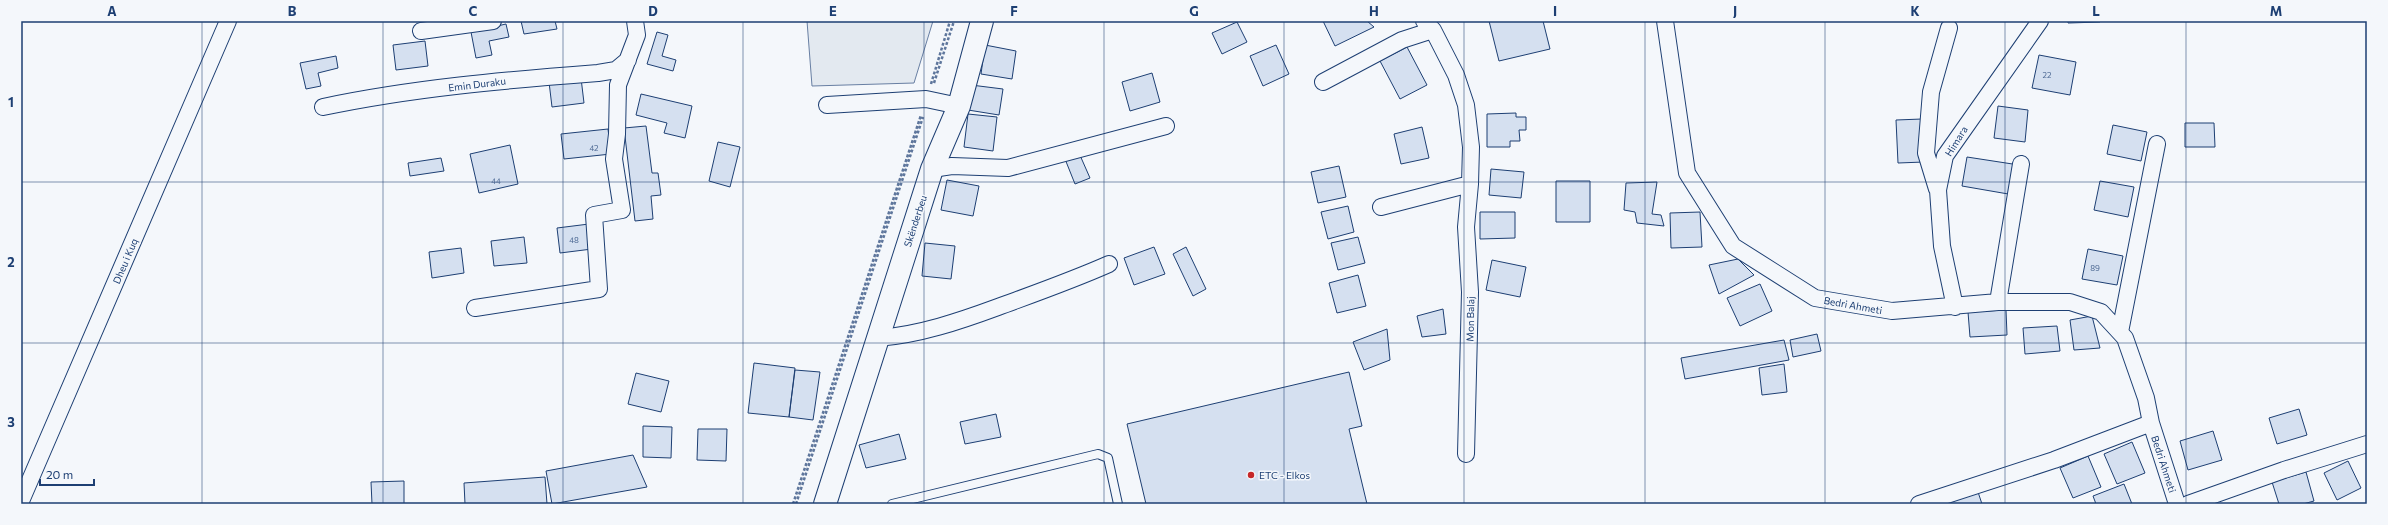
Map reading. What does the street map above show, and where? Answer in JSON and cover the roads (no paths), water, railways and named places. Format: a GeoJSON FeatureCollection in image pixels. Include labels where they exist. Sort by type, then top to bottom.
{"type":"FeatureCollection","features":[{"type":"Feature","properties":{"kind":"main road","name":"Skënderbeu"},"geometry":{"type":"LineString","coordinates":[[825,504],[932,169],[959,106],[982,21]]}},
{"type":"Feature","properties":{"kind":"street","name":"Dheu i Kuq"},"geometry":{"type":"LineString","coordinates":[[21,501],[228,21]]}},
{"type":"Feature","properties":{"kind":"street"},"geometry":{"type":"LineString","coordinates":[[421,31],[493,21]]}},
{"type":"Feature","properties":{"kind":"street"},"geometry":{"type":"LineString","coordinates":[[475,308],[599,289],[594,215],[622,210],[614,159],[617,134],[618,85],[637,35],[635,21]]}},
{"type":"Feature","properties":{"kind":"street","name":"Bedri Ahmeti"},"geometry":{"type":"LineString","coordinates":[[1665,21],[1687,173],[1733,246],[1815,298],[1892,311],[1954,307],[1998,302],[2070,302],[2101,312],[2125,338],[2146,398],[2151,423],[2177,504]]}},
{"type":"Feature","properties":{"kind":"street","name":"Himara"},"geometry":{"type":"LineString","coordinates":[[1954,307],[1942,246],[1938,190],[1945,156],[2040,21]]}},
{"type":"Feature","properties":{"kind":"street"},"geometry":{"type":"LineString","coordinates":[[1323,82],[1428,26]]}},
{"type":"Feature","properties":{"kind":"street","name":"Mon Balaj"},"geometry":{"type":"LineString","coordinates":[[1428,26],[1456,75],[1466,105],[1471,147],[1470,184],[1466,227],[1470,292],[1466,454]]}},
{"type":"Feature","properties":{"kind":"street"},"geometry":{"type":"LineString","coordinates":[[1938,190],[1926,153],[1926,146],[1931,92],[1949,28]]}},
{"type":"Feature","properties":{"kind":"street","name":"Emin Duraku"},"geometry":{"type":"LineString","coordinates":[[323,107],[359,99],[466,85],[598,73],[616,70],[628,60]]}},
{"type":"Feature","properties":{"kind":"street"},"geometry":{"type":"LineString","coordinates":[[827,106],[927,99],[959,106]]}},
{"type":"Feature","properties":{"kind":"street"},"geometry":{"type":"LineString","coordinates":[[932,169],[952,166],[1008,168],[1166,126]]}},
{"type":"Feature","properties":{"kind":"street"},"geometry":{"type":"LineString","coordinates":[[2120,332],[2157,144]]}},
{"type":"Feature","properties":{"kind":"street"},"geometry":{"type":"LineString","coordinates":[[1998,302],[2021,164]]}},
{"type":"Feature","properties":{"kind":"street"},"geometry":{"type":"LineString","coordinates":[[1381,207],[1470,184]]}},
{"type":"Feature","properties":{"kind":"street"},"geometry":{"type":"LineString","coordinates":[[878,338],[898,336],[969,317],[1064,283],[1109,264]]}},
{"type":"Feature","properties":{"kind":"street","name":"Bedri Ahmeti"},"geometry":{"type":"LineString","coordinates":[[1919,504],[2054,460],[2151,423]]}},
{"type":"Feature","properties":{"kind":"street"},"geometry":{"type":"LineString","coordinates":[[2188,504],[2284,470],[2367,444]]}},
{"type":"Feature","properties":{"kind":"lane"},"geometry":{"type":"LineString","coordinates":[[892,504],[1098,454],[1108,458],[1118,504]]}},
{"type":"Feature","properties":{"kind":"place","name":"ETC - Elkos"},"geometry":{"type":"Point","coordinates":[1251,475]}}]}
